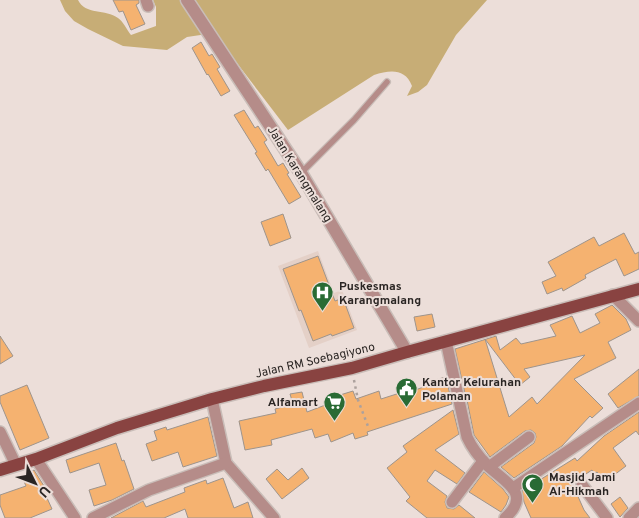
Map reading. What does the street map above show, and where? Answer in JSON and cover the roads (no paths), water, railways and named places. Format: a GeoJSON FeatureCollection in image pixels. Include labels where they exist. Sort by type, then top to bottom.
{"type":"FeatureCollection","features":[{"type":"Feature","properties":{"kind":"main road","name":"Jalan RM Soebagiyono"},"geometry":{"type":"LineString","coordinates":[[0,470],[36,459],[117,428],[212,399],[352,368],[639,289]]}},
{"type":"Feature","properties":{"kind":"street","name":"Jalan Karangmalang"},"geometry":{"type":"LineString","coordinates":[[187,0],[301,173],[406,352]]}},
{"type":"Feature","properties":{"kind":"street"},"geometry":{"type":"LineString","coordinates":[[614,295],[639,321]]}},
{"type":"Feature","properties":{"kind":"street"},"geometry":{"type":"LineString","coordinates":[[446,341],[467,437],[486,464],[513,488],[516,506],[505,518]]}},
{"type":"Feature","properties":{"kind":"street"},"geometry":{"type":"LineString","coordinates":[[212,399],[226,463],[274,518]]}},
{"type":"Feature","properties":{"kind":"street"},"geometry":{"type":"LineString","coordinates":[[513,488],[639,403]]}},
{"type":"Feature","properties":{"kind":"street"},"geometry":{"type":"LineString","coordinates":[[0,432],[16,465]]}},
{"type":"Feature","properties":{"kind":"street"},"geometry":{"type":"LineString","coordinates":[[452,502],[486,464],[528,437]]}},
{"type":"Feature","properties":{"kind":"street"},"geometry":{"type":"LineString","coordinates":[[36,459],[75,518]]}},
{"type":"Feature","properties":{"kind":"street"},"geometry":{"type":"LineString","coordinates":[[92,518],[149,490],[226,463]]}},
{"type":"Feature","properties":{"kind":"street"},"geometry":{"type":"LineString","coordinates":[[582,485],[607,518]]}},
{"type":"Feature","properties":{"kind":"street"},"geometry":{"type":"LineString","coordinates":[[629,518],[639,508]]}},
{"type":"Feature","properties":{"kind":"lane"},"geometry":{"type":"LineString","coordinates":[[301,173],[354,120],[387,82]]}},
{"type":"Feature","properties":{"kind":"place","name":"Puskesmas Karangmalang"},"geometry":{"type":"Point","coordinates":[323,312]}},
{"type":"Feature","properties":{"kind":"place","name":"Kantor Kelurahan Polaman"},"geometry":{"type":"Point","coordinates":[406,408]}},
{"type":"Feature","properties":{"kind":"place","name":"Alfamart"},"geometry":{"type":"Point","coordinates":[334,421]}},
{"type":"Feature","properties":{"kind":"place","name":"Masjid Jami Al-Hikmah"},"geometry":{"type":"Point","coordinates":[533,503]}}]}
